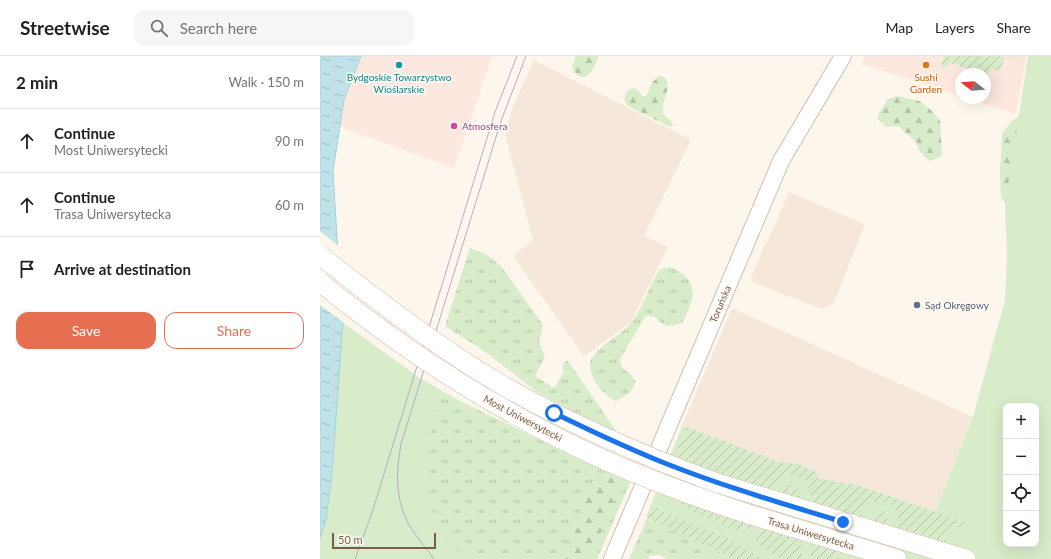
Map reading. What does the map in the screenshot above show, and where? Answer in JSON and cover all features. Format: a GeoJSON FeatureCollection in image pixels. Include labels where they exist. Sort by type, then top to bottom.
{"type":"FeatureCollection","features":[{"type":"Feature","properties":{"kind":"main road","name":"Most Uniwersytecki"},"geometry":{"type":"LineString","coordinates":[[320,255],[398,316],[474,368],[500,383],[554,413],[618,444],[668,465],[717,483]]}},
{"type":"Feature","properties":{"kind":"main road","name":"Most Uniwersytecki"},"geometry":{"type":"LineString","coordinates":[[320,282],[392,337],[417,354],[479,395],[530,423],[610,462],[674,488],[748,514]]}},
{"type":"Feature","properties":{"kind":"main road","name":"Trasa Uniwersytecka"},"geometry":{"type":"LineString","coordinates":[[717,483],[966,559]]}},
{"type":"Feature","properties":{"kind":"main road","name":"Trasa Uniwersytecka"},"geometry":{"type":"LineString","coordinates":[[748,514],[897,559]]}},
{"type":"Feature","properties":{"kind":"street","name":"Toruńska"},"geometry":{"type":"LineString","coordinates":[[612,559],[781,161],[843,56]]}},
{"type":"Feature","properties":{"kind":"shaded area"},"geometry":{"type":"Polygon","coordinates":[[[361,56],[492,56],[454,168],[340,127],[344,100],[361,56]]]}},
{"type":"Feature","properties":{"kind":"shaded area"},"geometry":{"type":"Polygon","coordinates":[[[866,56],[997,56],[1025,65],[1016,114],[985,104],[991,104],[991,68],[955,68],[955,94],[861,64],[866,56]]]}},
{"type":"Feature","properties":{"kind":"shaded area"},"geometry":{"type":"Polygon","coordinates":[[[997,56],[1026,56],[1025,65],[997,56]]]}},
{"type":"Feature","properties":{"kind":"shaded area"},"geometry":{"type":"Polygon","coordinates":[[[534,60],[691,140],[644,236],[668,247],[631,322],[584,356],[513,256],[533,240],[505,134],[513,107],[534,60]]]}},
{"type":"Feature","properties":{"kind":"shaded area"},"geometry":{"type":"Polygon","coordinates":[[[789,192],[865,224],[834,303],[822,309],[750,281],[766,241],[768,241],[789,192]]]}},
{"type":"Feature","properties":{"kind":"shaded area"},"geometry":{"type":"Polygon","coordinates":[[[732,308],[973,417],[935,512],[860,486],[817,478],[798,464],[778,462],[682,426],[732,308]]]}},
{"type":"Feature","properties":{"kind":"green space"},"geometry":{"type":"Polygon","coordinates":[[[576,56],[599,56],[591,72],[584,77],[581,77],[572,67],[576,56]]]}},
{"type":"Feature","properties":{"kind":"green space"},"geometry":{"type":"Polygon","coordinates":[[[944,56],[997,56],[1005,58],[1000,71],[991,68],[965,68],[949,62],[947,68],[941,66],[944,56]]]}},
{"type":"Feature","properties":{"kind":"green space"},"geometry":{"type":"Polygon","coordinates":[[[1028,56],[1051,56],[1051,559],[734,559],[646,517],[682,426],[778,462],[798,464],[816,472],[817,478],[860,486],[935,512],[973,417],[1005,300],[1007,256],[1005,206],[1028,56]]]}},
{"type":"Feature","properties":{"kind":"green space"},"geometry":{"type":"Polygon","coordinates":[[[1051,56],[1011,207],[1001,198],[1000,174],[1002,133],[1013,120],[1025,113],[1051,56]]]}},
{"type":"Feature","properties":{"kind":"green space"},"geometry":{"type":"Polygon","coordinates":[[[660,76],[666,78],[667,83],[663,114],[671,121],[673,125],[672,127],[628,106],[625,101],[626,93],[633,88],[638,90],[642,96],[646,96],[652,83],[660,76]]]}},
{"type":"Feature","properties":{"kind":"green space"},"geometry":{"type":"Polygon","coordinates":[[[898,96],[919,101],[930,109],[940,120],[942,155],[930,161],[918,149],[916,142],[898,126],[886,127],[877,119],[888,99],[898,96]]]}},
{"type":"Feature","properties":{"kind":"green space"},"geometry":{"type":"Polygon","coordinates":[[[470,248],[487,255],[501,266],[543,325],[539,342],[545,357],[535,376],[554,388],[564,372],[562,369],[563,365],[566,361],[568,361],[617,432],[570,410],[536,391],[484,351],[445,326],[470,248]]]}},
{"type":"Feature","properties":{"kind":"green space"},"geometry":{"type":"Polygon","coordinates":[[[670,267],[680,272],[691,283],[692,297],[687,314],[682,323],[674,326],[662,324],[652,316],[645,317],[620,359],[622,368],[632,376],[635,380],[635,384],[631,391],[616,401],[606,394],[595,382],[590,369],[591,360],[600,349],[627,328],[639,311],[658,272],[661,269],[670,267]]]}},
{"type":"Feature","properties":{"kind":"green space"},"geometry":{"type":"Polygon","coordinates":[[[342,322],[420,378],[442,391],[430,436],[428,481],[433,513],[438,527],[446,540],[457,550],[479,559],[320,559],[320,538],[326,520],[332,473],[342,322]]]}},
{"type":"Feature","properties":{"kind":"green space"},"geometry":{"type":"Polygon","coordinates":[[[423,380],[458,400],[580,459],[631,481],[597,559],[439,559],[403,494],[423,380]]]}},
{"type":"Feature","properties":{"kind":"green space"},"geometry":{"type":"Polygon","coordinates":[[[687,427],[778,462],[798,464],[816,472],[817,478],[860,486],[968,523],[968,527],[964,526],[957,528],[949,535],[945,542],[897,528],[898,518],[895,509],[883,501],[869,504],[860,517],[811,502],[809,486],[807,482],[800,477],[791,475],[779,480],[772,491],[674,457],[687,427]]]}},
{"type":"Feature","properties":{"kind":"green space"},"geometry":{"type":"Polygon","coordinates":[[[605,474],[612,476],[621,482],[599,536],[592,543],[592,553],[587,559],[559,559],[558,556],[560,551],[566,548],[571,539],[566,532],[566,524],[572,521],[579,521],[584,496],[581,490],[586,489],[585,486],[593,483],[605,474]]]}},
{"type":"Feature","properties":{"kind":"green space"},"geometry":{"type":"Polygon","coordinates":[[[792,485],[799,489],[801,499],[781,493],[786,486],[792,485]]]}},
{"type":"Feature","properties":{"kind":"green space"},"geometry":{"type":"Polygon","coordinates":[[[676,498],[753,525],[746,529],[737,530],[687,508],[676,498]]]}},
{"type":"Feature","properties":{"kind":"green space"},"geometry":{"type":"Polygon","coordinates":[[[654,503],[660,510],[730,539],[762,559],[734,559],[647,518],[654,503]]]}},
{"type":"Feature","properties":{"kind":"green space"},"geometry":{"type":"Polygon","coordinates":[[[879,510],[884,511],[887,514],[888,525],[869,519],[874,512],[879,510]]]}},
{"type":"Feature","properties":{"kind":"green space"},"geometry":{"type":"Polygon","coordinates":[[[647,518],[734,559],[667,559],[659,555],[650,556],[648,559],[629,559],[647,518]]]}},
{"type":"Feature","properties":{"kind":"green space"},"geometry":{"type":"Polygon","coordinates":[[[762,527],[801,539],[802,559],[782,559],[757,543],[755,538],[762,527]]]}},
{"type":"Feature","properties":{"kind":"green space"},"geometry":{"type":"Polygon","coordinates":[[[811,542],[841,551],[838,559],[811,559],[811,542]]]}},
{"type":"Feature","properties":{"kind":"water"},"geometry":{"type":"Polygon","coordinates":[[[320,56],[361,56],[344,100],[333,171],[338,254],[344,307],[332,473],[326,520],[320,538],[320,56]]]}},
{"type":"Feature","properties":{"kind":"pier"},"geometry":{"type":"Polygon","coordinates":[[[320,231],[340,247],[346,306],[344,323],[320,305],[320,231]]]}},
{"type":"Feature","properties":{"kind":"tram line"},"geometry":{"type":"LineString","coordinates":[[355,559],[372,513],[495,112],[517,56]]}},
{"type":"Feature","properties":{"kind":"tram line"},"geometry":{"type":"LineString","coordinates":[[434,559],[408,523],[401,503],[398,485],[398,465],[401,444],[501,121],[526,56]]}},
{"type":"Feature","properties":{"kind":"place","name":"Bydgoskie Towarzystwo Wioślarskie"},"geometry":{"type":"Point","coordinates":[399,65]}},
{"type":"Feature","properties":{"kind":"place","name":"Sushi Garden"},"geometry":{"type":"Point","coordinates":[926,65]}},
{"type":"Feature","properties":{"kind":"place","name":"Atmosfera"},"geometry":{"type":"Point","coordinates":[454,126]}},
{"type":"Feature","properties":{"kind":"place","name":"Sąd Okręgowy"},"geometry":{"type":"Point","coordinates":[917,305]}},
{"type":"Feature","properties":{"kind":"route"},"geometry":{"type":"LineString","coordinates":[[554,413],[618,444],[668,465],[717,483],[843,522]]}}]}
